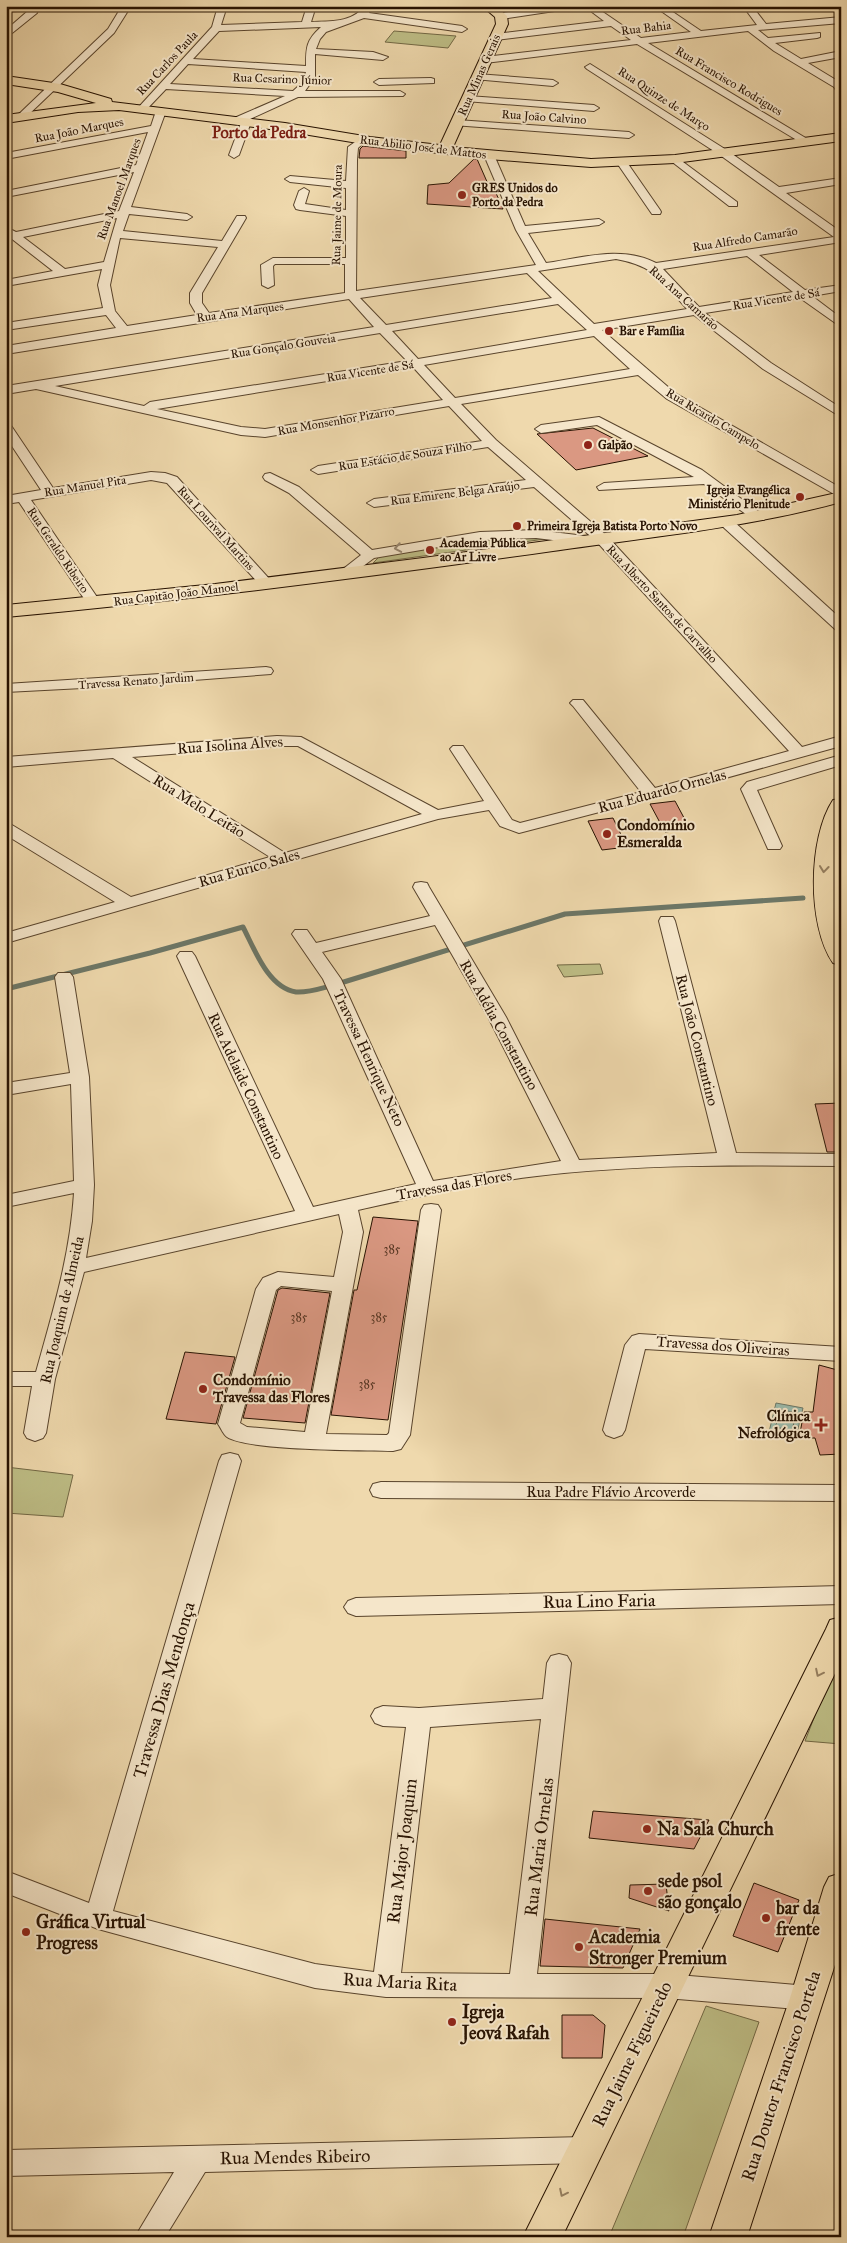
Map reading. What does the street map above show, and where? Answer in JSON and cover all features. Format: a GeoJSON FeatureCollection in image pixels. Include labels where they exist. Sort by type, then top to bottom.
{"type":"FeatureCollection","features":[{"type":"Feature","properties":{"kind":"main road","name":"Rua Minas Gerais"},"geometry":{"type":"LineString","coordinates":[[445,149],[502,24],[501,16],[488,6]]}},
{"type":"Feature","properties":{"kind":"main road"},"geometry":{"type":"LineString","coordinates":[[6,80],[53,86],[119,106]]}},
{"type":"Feature","properties":{"kind":"main road","name":"Rua Abilio José de Mattos"},"geometry":{"type":"LineString","coordinates":[[6,119],[91,107],[119,106],[362,140],[489,155],[591,164],[675,159],[841,137]]}},
{"type":"Feature","properties":{"kind":"main road","name":"Rua Capitão João Manoel"},"geometry":{"type":"LineString","coordinates":[[6,611],[179,595],[726,522],[759,517],[841,496]]}},
{"type":"Feature","properties":{"kind":"main road"},"geometry":{"type":"LineString","coordinates":[[841,805],[832,828],[823,878],[824,901],[830,928],[841,958]]}},
{"type":"Feature","properties":{"kind":"main road","name":"Rua Jaime Figueiredo"},"geometry":{"type":"LineString","coordinates":[[542,2237],[841,1629]]}},
{"type":"Feature","properties":{"kind":"main road","name":"Rua Doutor Francisco Portela"},"geometry":{"type":"LineString","coordinates":[[728,2237],[808,1998],[841,1887]]}},
{"type":"Feature","properties":{"kind":"street"},"geometry":{"type":"LineString","coordinates":[[6,9],[40,6]]}},
{"type":"Feature","properties":{"kind":"street"},"geometry":{"type":"LineString","coordinates":[[22,116],[111,31],[127,6]]}},
{"type":"Feature","properties":{"kind":"street","name":"Rua Carlos Paula"},"geometry":{"type":"LineString","coordinates":[[142,109],[216,28],[223,6]]}},
{"type":"Feature","properties":{"kind":"street"},"geometry":{"type":"LineString","coordinates":[[306,24],[312,6]]}},
{"type":"Feature","properties":{"kind":"street"},"geometry":{"type":"LineString","coordinates":[[501,16],[524,9],[568,6]]}},
{"type":"Feature","properties":{"kind":"street","name":"Rua Francisco Rodrigues"},"geometry":{"type":"LineString","coordinates":[[588,6],[640,42],[805,142]]}},
{"type":"Feature","properties":{"kind":"street"},"geometry":{"type":"LineString","coordinates":[[658,6],[698,34]]}},
{"type":"Feature","properties":{"kind":"street"},"geometry":{"type":"LineString","coordinates":[[747,6],[753,16],[764,27]]}},
{"type":"Feature","properties":{"kind":"street"},"geometry":{"type":"LineString","coordinates":[[6,35],[34,11],[32,7]]}},
{"type":"Feature","properties":{"kind":"street"},"geometry":{"type":"LineString","coordinates":[[234,155],[241,122],[312,83],[310,51],[315,38],[333,24],[366,10],[462,29]]}},
{"type":"Feature","properties":{"kind":"street"},"geometry":{"type":"LineString","coordinates":[[814,10],[824,22]]}},
{"type":"Feature","properties":{"kind":"street","name":"Rua Bahia"},"geometry":{"type":"LineString","coordinates":[[485,60],[750,28],[841,20]]}},
{"type":"Feature","properties":{"kind":"street"},"geometry":{"type":"LineString","coordinates":[[496,36],[611,23]]}},
{"type":"Feature","properties":{"kind":"street"},"geometry":{"type":"LineString","coordinates":[[216,28],[333,24]]}},
{"type":"Feature","properties":{"kind":"street"},"geometry":{"type":"LineString","coordinates":[[750,28],[765,41],[840,87]]}},
{"type":"Feature","properties":{"kind":"street"},"geometry":{"type":"LineString","coordinates":[[765,41],[817,36]]}},
{"type":"Feature","properties":{"kind":"street"},"geometry":{"type":"LineString","coordinates":[[310,51],[383,57]]}},
{"type":"Feature","properties":{"kind":"street"},"geometry":{"type":"LineString","coordinates":[[801,62],[841,54]]}},
{"type":"Feature","properties":{"kind":"street"},"geometry":{"type":"LineString","coordinates":[[187,61],[310,69]]}},
{"type":"Feature","properties":{"kind":"street","name":"Rua Quinze de Março"},"geometry":{"type":"LineString","coordinates":[[590,67],[724,153],[841,238]]}},
{"type":"Feature","properties":{"kind":"street"},"geometry":{"type":"LineString","coordinates":[[477,77],[553,83]]}},
{"type":"Feature","properties":{"kind":"street"},"geometry":{"type":"LineString","coordinates":[[364,82],[431,81]]}},
{"type":"Feature","properties":{"kind":"street","name":"Rua Cesarino Júnior"},"geometry":{"type":"LineString","coordinates":[[163,86],[295,94],[400,94]]}},
{"type":"Feature","properties":{"kind":"street"},"geometry":{"type":"LineString","coordinates":[[468,99],[594,108]]}},
{"type":"Feature","properties":{"kind":"street","name":"Rua Manoel Marques"},"geometry":{"type":"LineString","coordinates":[[124,330],[109,311],[104,285],[116,234],[161,111]]}},
{"type":"Feature","properties":{"kind":"street","name":"Rua João Calvino"},"geometry":{"type":"LineString","coordinates":[[457,123],[629,135]]}},
{"type":"Feature","properties":{"kind":"street","name":"Rua João Marques"},"geometry":{"type":"LineString","coordinates":[[6,156],[156,128]]}},
{"type":"Feature","properties":{"kind":"street","name":"Rua Jaime de Moura"},"geometry":{"type":"LineString","coordinates":[[352,296],[349,287],[353,147],[362,140]]}},
{"type":"Feature","properties":{"kind":"street","name":"Rua Ricardo Campelo"},"geometry":{"type":"LineString","coordinates":[[489,155],[536,267],[560,300],[671,396],[778,457],[841,496]]}},
{"type":"Feature","properties":{"kind":"street"},"geometry":{"type":"LineString","coordinates":[[675,159],[733,204]]}},
{"type":"Feature","properties":{"kind":"street"},"geometry":{"type":"LineString","coordinates":[[622,163],[656,212]]}},
{"type":"Feature","properties":{"kind":"street"},"geometry":{"type":"LineString","coordinates":[[6,194],[141,167]]}},
{"type":"Feature","properties":{"kind":"street"},"geometry":{"type":"LineString","coordinates":[[290,179],[351,185]]}},
{"type":"Feature","properties":{"kind":"street"},"geometry":{"type":"LineString","coordinates":[[775,191],[841,181]]}},
{"type":"Feature","properties":{"kind":"street"},"geometry":{"type":"LineString","coordinates":[[304,191],[299,205],[300,208],[352,214]]}},
{"type":"Feature","properties":{"kind":"street"},"geometry":{"type":"LineString","coordinates":[[9,234],[124,211],[188,217]]}},
{"type":"Feature","properties":{"kind":"street"},"geometry":{"type":"LineString","coordinates":[[521,230],[599,222]]}},
{"type":"Feature","properties":{"kind":"street"},"geometry":{"type":"LineString","coordinates":[[206,317],[197,307],[194,300],[196,293],[238,223]]}},
{"type":"Feature","properties":{"kind":"street"},"geometry":{"type":"LineString","coordinates":[[9,234],[62,272]]}},
{"type":"Feature","properties":{"kind":"street"},"geometry":{"type":"LineString","coordinates":[[116,234],[226,245]]}},
{"type":"Feature","properties":{"kind":"street","name":"Rua Alfredo Camarão"},"geometry":{"type":"LineString","coordinates":[[654,267],[841,238]]}},
{"type":"Feature","properties":{"kind":"street"},"geometry":{"type":"LineString","coordinates":[[750,253],[841,324]]}},
{"type":"Feature","properties":{"kind":"street","name":"Rua Ana Camarão"},"geometry":{"type":"LineString","coordinates":[[475,278],[616,256],[640,261],[654,267],[696,311],[771,370],[841,413]]}},
{"type":"Feature","properties":{"kind":"street"},"geometry":{"type":"LineString","coordinates":[[268,285],[267,265],[273,261],[351,261]]}},
{"type":"Feature","properties":{"kind":"street"},"geometry":{"type":"LineString","coordinates":[[6,283],[109,264]]}},
{"type":"Feature","properties":{"kind":"street","name":"Rua Ana Marques"},"geometry":{"type":"LineString","coordinates":[[6,350],[206,317],[475,278]]}},
{"type":"Feature","properties":{"kind":"street","name":"Rua Vicente de Sá"},"geometry":{"type":"LineString","coordinates":[[142,407],[417,363],[696,311],[841,288]]}},
{"type":"Feature","properties":{"kind":"street"},"geometry":{"type":"LineString","coordinates":[[352,296],[452,401]]}},
{"type":"Feature","properties":{"kind":"street","name":"Rua Gonçalo Gouveia"},"geometry":{"type":"LineString","coordinates":[[6,390],[385,330],[560,300]]}},
{"type":"Feature","properties":{"kind":"street"},"geometry":{"type":"LineString","coordinates":[[6,327],[109,311]]}},
{"type":"Feature","properties":{"kind":"street","name":"Rua Monsenhor Pizarro"},"geometry":{"type":"LineString","coordinates":[[35,385],[142,407],[253,433],[277,431],[640,371]]}},
{"type":"Feature","properties":{"kind":"street","name":"Rua Alberto Santos de Carvalho"},"geometry":{"type":"LineString","coordinates":[[452,401],[491,443],[536,483],[593,539],[799,753]]}},
{"type":"Feature","properties":{"kind":"street"},"geometry":{"type":"LineString","coordinates":[[578,410],[698,474],[759,517]]}},
{"type":"Feature","properties":{"kind":"street"},"geometry":{"type":"LineString","coordinates":[[541,429],[599,421]]}},
{"type":"Feature","properties":{"kind":"street","name":"Rua Geraldo Ribeiro"},"geometry":{"type":"LineString","coordinates":[[6,427],[49,492]]}},
{"type":"Feature","properties":{"kind":"street","name":"Rua Estácio de Souza Filho"},"geometry":{"type":"LineString","coordinates":[[318,470],[491,443]]}},
{"type":"Feature","properties":{"kind":"street"},"geometry":{"type":"LineString","coordinates":[[604,487],[698,474]]}},
{"type":"Feature","properties":{"kind":"street","name":"Rua Manuel Pita"},"geometry":{"type":"LineString","coordinates":[[6,500],[151,476],[164,476]]}},
{"type":"Feature","properties":{"kind":"street","name":"Rua Lourival Martins"},"geometry":{"type":"LineString","coordinates":[[164,476],[172,480],[266,583]]}},
{"type":"Feature","properties":{"kind":"street"},"geometry":{"type":"LineString","coordinates":[[270,477],[294,490],[369,555]]}},
{"type":"Feature","properties":{"kind":"street","name":"Rua Emirene Belga Araújo"},"geometry":{"type":"LineString","coordinates":[[374,503],[536,483]]}},
{"type":"Feature","properties":{"kind":"street","name":"Rua Geraldo Ribeiro"},"geometry":{"type":"LineString","coordinates":[[22,497],[94,603]]}},
{"type":"Feature","properties":{"kind":"street"},"geometry":{"type":"LineString","coordinates":[[726,522],[841,627]]}},
{"type":"Feature","properties":{"kind":"street","name":"Rua Capitão João Manoel"},"geometry":{"type":"LineString","coordinates":[[346,573],[369,555],[451,540],[515,533],[550,534],[593,539]]}},
{"type":"Feature","properties":{"kind":"street","name":"Travessa Renato Jardim"},"geometry":{"type":"LineString","coordinates":[[6,688],[102,684],[266,671]]}},
{"type":"Feature","properties":{"kind":"street"},"geometry":{"type":"LineString","coordinates":[[578,703],[651,794]]}},
{"type":"Feature","properties":{"kind":"street","name":"Rua Isolina Alves"},"geometry":{"type":"LineString","coordinates":[[6,762],[277,741],[301,742],[436,815]]}},
{"type":"Feature","properties":{"kind":"street","name":"Rua Eduardo Ornelas"},"geometry":{"type":"LineString","coordinates":[[493,804],[506,823],[519,828],[651,794],[841,741]]}},
{"type":"Feature","properties":{"kind":"street"},"geometry":{"type":"LineString","coordinates":[[458,749],[493,804]]}},
{"type":"Feature","properties":{"kind":"street","name":"Rua Melo Leitão"},"geometry":{"type":"LineString","coordinates":[[116,754],[282,858]]}},
{"type":"Feature","properties":{"kind":"street"},"geometry":{"type":"LineString","coordinates":[[774,846],[749,789],[753,785],[841,760]]}},
{"type":"Feature","properties":{"kind":"street","name":"Rua Eurico Sales"},"geometry":{"type":"LineString","coordinates":[[6,938],[436,815],[493,804]]}},
{"type":"Feature","properties":{"kind":"street"},"geometry":{"type":"LineString","coordinates":[[6,828],[128,903]]}},
{"type":"Feature","properties":{"kind":"street","name":"Rua Adélia Constantino"},"geometry":{"type":"LineString","coordinates":[[422,887],[439,920],[501,1025],[573,1166]]}},
{"type":"Feature","properties":{"kind":"street"},"geometry":{"type":"LineString","coordinates":[[313,949],[439,920]]}},
{"type":"Feature","properties":{"kind":"street","name":"Rua João Constantino"},"geometry":{"type":"LineString","coordinates":[[667,921],[728,1159]]}},
{"type":"Feature","properties":{"kind":"street","name":"Travessa Henrique Neto"},"geometry":{"type":"LineString","coordinates":[[301,934],[313,949],[336,986],[427,1188]]}},
{"type":"Feature","properties":{"kind":"street","name":"Rua Adelaide Constantino"},"geometry":{"type":"LineString","coordinates":[[186,956],[307,1216]]}},
{"type":"Feature","properties":{"kind":"street","name":"Rua Joaquim de Almeida"},"geometry":{"type":"LineString","coordinates":[[35,1433],[44,1379],[75,1267],[82,1221],[84,1185],[80,1077],[64,977]]}},
{"type":"Feature","properties":{"kind":"street"},"geometry":{"type":"LineString","coordinates":[[6,1089],[80,1077]]}},
{"type":"Feature","properties":{"kind":"street","name":"Travessa das Flores"},"geometry":{"type":"LineString","coordinates":[[75,1267],[427,1188],[535,1170],[573,1166],[728,1159],[841,1160]]}},
{"type":"Feature","properties":{"kind":"street"},"geometry":{"type":"LineString","coordinates":[[6,1201],[84,1185]]}},
{"type":"Feature","properties":{"kind":"street"},"geometry":{"type":"LineString","coordinates":[[314,1441],[353,1232],[347,1206]]}},
{"type":"Feature","properties":{"kind":"street"},"geometry":{"type":"LineString","coordinates":[[343,1285],[278,1279],[270,1283],[266,1289],[229,1424],[234,1430],[246,1435],[314,1441],[393,1443],[399,1436],[431,1210]]}},
{"type":"Feature","properties":{"kind":"street","name":"Travessa dos Oliveiras"},"geometry":{"type":"LineString","coordinates":[[614,1430],[635,1345],[639,1341],[841,1354]]}},
{"type":"Feature","properties":{"kind":"street"},"geometry":{"type":"LineString","coordinates":[[6,1379],[44,1379]]}},
{"type":"Feature","properties":{"kind":"street","name":"Travessa Dias Mendonça"},"geometry":{"type":"LineString","coordinates":[[98,1918],[230,1461]]}},
{"type":"Feature","properties":{"kind":"street","name":"Rua Padre Flávio Arcoverde"},"geometry":{"type":"LineString","coordinates":[[381,1490],[841,1494]]}},
{"type":"Feature","properties":{"kind":"street","name":"Rua Lino Faria"},"geometry":{"type":"LineString","coordinates":[[356,1607],[841,1595]]}},
{"type":"Feature","properties":{"kind":"street","name":"Rua Maria Ornelas"},"geometry":{"type":"LineString","coordinates":[[522,1986],[559,1663]]}},
{"type":"Feature","properties":{"kind":"street"},"geometry":{"type":"LineString","coordinates":[[383,1716],[419,1718],[555,1708]]}},
{"type":"Feature","properties":{"kind":"street","name":"Rua Major Joaquim"},"geometry":{"type":"LineString","coordinates":[[386,1985],[419,1718]]}},
{"type":"Feature","properties":{"kind":"street","name":"Rua Maria Rita"},"geometry":{"type":"LineString","coordinates":[[6,1882],[98,1918],[315,1976],[386,1985],[666,1986],[808,1998]]}},
{"type":"Feature","properties":{"kind":"street","name":"Rua Mendes Ribeiro"},"geometry":{"type":"LineString","coordinates":[[6,2163],[585,2150]]}},
{"type":"Feature","properties":{"kind":"street"},"geometry":{"type":"LineString","coordinates":[[149,2237],[197,2160]]}},
{"type":"Feature","properties":{"kind":"green space"},"geometry":{"type":"Polygon","coordinates":[[[394,31],[456,36],[448,48],[385,42],[394,31]]]}},
{"type":"Feature","properties":{"kind":"green space"},"geometry":{"type":"Polygon","coordinates":[[[529,536],[552,538],[373,563],[382,554],[466,540],[529,536]]]}},
{"type":"Feature","properties":{"kind":"green space"},"geometry":{"type":"Polygon","coordinates":[[[600,964],[603,974],[564,977],[557,965],[600,964]]]}},
{"type":"Feature","properties":{"kind":"green space"},"geometry":{"type":"Polygon","coordinates":[[[6,1467],[73,1475],[63,1517],[6,1513],[6,1467]]]}},
{"type":"Feature","properties":{"kind":"green space"},"geometry":{"type":"Polygon","coordinates":[[[841,1649],[841,1744],[805,1741],[841,1649]]]}},
{"type":"Feature","properties":{"kind":"green space"},"geometry":{"type":"Polygon","coordinates":[[[706,2006],[759,2022],[683,2237],[609,2237],[706,2006]]]}},
{"type":"Feature","properties":{"kind":"water"},"geometry":{"type":"Polygon","coordinates":[[[776,1403],[803,1408],[796,1437],[769,1432],[776,1403]]]}},
{"type":"Feature","properties":{"kind":"building"},"geometry":{"type":"Polygon","coordinates":[[[363,146],[406,151],[406,158],[359,158],[360,149],[363,146]]]}},
{"type":"Feature","properties":{"kind":"building","name":"GRES Unidos do Porto da Pedra"},"geometry":{"type":"Polygon","coordinates":[[[474,159],[477,159],[488,184],[492,184],[503,209],[427,204],[428,185],[449,183],[474,159]]]}},
{"type":"Feature","properties":{"kind":"building","name":"Galpão"},"geometry":{"type":"Polygon","coordinates":[[[593,428],[648,456],[576,470],[537,434],[593,428]]]}},
{"type":"Feature","properties":{"kind":"building"},"geometry":{"type":"Polygon","coordinates":[[[675,801],[690,829],[665,832],[650,804],[675,801]]]}},
{"type":"Feature","properties":{"kind":"building","name":"Condomínio Esmeralda"},"geometry":{"type":"Polygon","coordinates":[[[613,818],[627,847],[602,850],[588,821],[613,818]]]}},
{"type":"Feature","properties":{"kind":"building"},"geometry":{"type":"Polygon","coordinates":[[[841,1103],[841,1152],[827,1152],[815,1104],[841,1103]]]}},
{"type":"Feature","properties":{"kind":"building"},"geometry":{"type":"Polygon","coordinates":[[[373,1217],[418,1221],[388,1420],[331,1415],[354,1290],[357,1290],[373,1217]]]}},
{"type":"Feature","properties":{"kind":"building"},"geometry":{"type":"Polygon","coordinates":[[[282,1288],[330,1293],[305,1423],[243,1418],[278,1290],[282,1288]]]}},
{"type":"Feature","properties":{"kind":"building","name":"Condomínio Travessa das Flores"},"geometry":{"type":"Polygon","coordinates":[[[185,1352],[235,1357],[216,1424],[166,1419],[185,1352]]]}},
{"type":"Feature","properties":{"kind":"building"},"geometry":{"type":"Polygon","coordinates":[[[819,1365],[841,1371],[841,1454],[820,1455],[815,1438],[799,1438],[804,1412],[813,1412],[819,1365]]]}},
{"type":"Feature","properties":{"kind":"building","name":"Na Sala Church"},"geometry":{"type":"Polygon","coordinates":[[[593,1811],[709,1820],[694,1849],[589,1838],[593,1811]]]}},
{"type":"Feature","properties":{"kind":"building","name":"bar da frente"},"geometry":{"type":"Polygon","coordinates":[[[754,1883],[799,1900],[778,1952],[733,1936],[754,1883]]]}},
{"type":"Feature","properties":{"kind":"building","name":"sede psol são gonçalo"},"geometry":{"type":"Polygon","coordinates":[[[666,1884],[669,1911],[629,1898],[630,1885],[666,1884]]]}},
{"type":"Feature","properties":{"kind":"building","name":"Academia Stronger Premium"},"geometry":{"type":"Polygon","coordinates":[[[545,1919],[640,1929],[623,1968],[540,1966],[545,1919]]]}},
{"type":"Feature","properties":{"kind":"building"},"geometry":{"type":"Polygon","coordinates":[[[562,2015],[593,2015],[605,2025],[602,2058],[562,2058],[562,2015]]]}},
{"type":"Feature","properties":{"kind":"waterway"},"geometry":{"type":"LineString","coordinates":[[6,989],[150,953],[243,927],[263,966],[277,983],[286,989],[305,992],[334,985],[565,914],[803,898]]}},
{"type":"Feature","properties":{"kind":"place","name":"GRES Unidos do Porto da Pedra"},"geometry":{"type":"Point","coordinates":[462,195]}},
{"type":"Feature","properties":{"kind":"place","name":"Bar e Família"},"geometry":{"type":"Point","coordinates":[609,331]}},
{"type":"Feature","properties":{"kind":"place","name":"Galpão"},"geometry":{"type":"Point","coordinates":[588,445]}},
{"type":"Feature","properties":{"kind":"place","name":"Igreja Evangélica Ministério Plenitude"},"geometry":{"type":"Point","coordinates":[800,497]}},
{"type":"Feature","properties":{"kind":"place","name":"Primeira Igreja Batista Porto Novo"},"geometry":{"type":"Point","coordinates":[517,526]}},
{"type":"Feature","properties":{"kind":"place","name":"Academia Pública ao Ar Livre"},"geometry":{"type":"Point","coordinates":[430,550]}},
{"type":"Feature","properties":{"kind":"place","name":"Condomínio Esmeralda"},"geometry":{"type":"Point","coordinates":[607,834]}},
{"type":"Feature","properties":{"kind":"place","name":"Condomínio Travessa das Flores"},"geometry":{"type":"Point","coordinates":[203,1389]}},
{"type":"Feature","properties":{"kind":"place","name":"Clínica Nefrológica"},"geometry":{"type":"Point","coordinates":[821,1425]}},
{"type":"Feature","properties":{"kind":"place","name":"Na Sala Church"},"geometry":{"type":"Point","coordinates":[647,1829]}},
{"type":"Feature","properties":{"kind":"place","name":"sede psol são gonçalo"},"geometry":{"type":"Point","coordinates":[648,1891]}},
{"type":"Feature","properties":{"kind":"place","name":"bar da frente"},"geometry":{"type":"Point","coordinates":[766,1918]}},
{"type":"Feature","properties":{"kind":"place","name":"Gráfica Virtual Progress"},"geometry":{"type":"Point","coordinates":[26,1932]}},
{"type":"Feature","properties":{"kind":"place","name":"Academia Stronger Premium"},"geometry":{"type":"Point","coordinates":[579,1947]}},
{"type":"Feature","properties":{"kind":"place","name":"Igreja Jeová Rafah"},"geometry":{"type":"Point","coordinates":[452,2022]}},
{"type":"Feature","properties":{"kind":"district","name":"Porto da Pedra"},"geometry":{"type":"Point","coordinates":[259,132]}}]}
